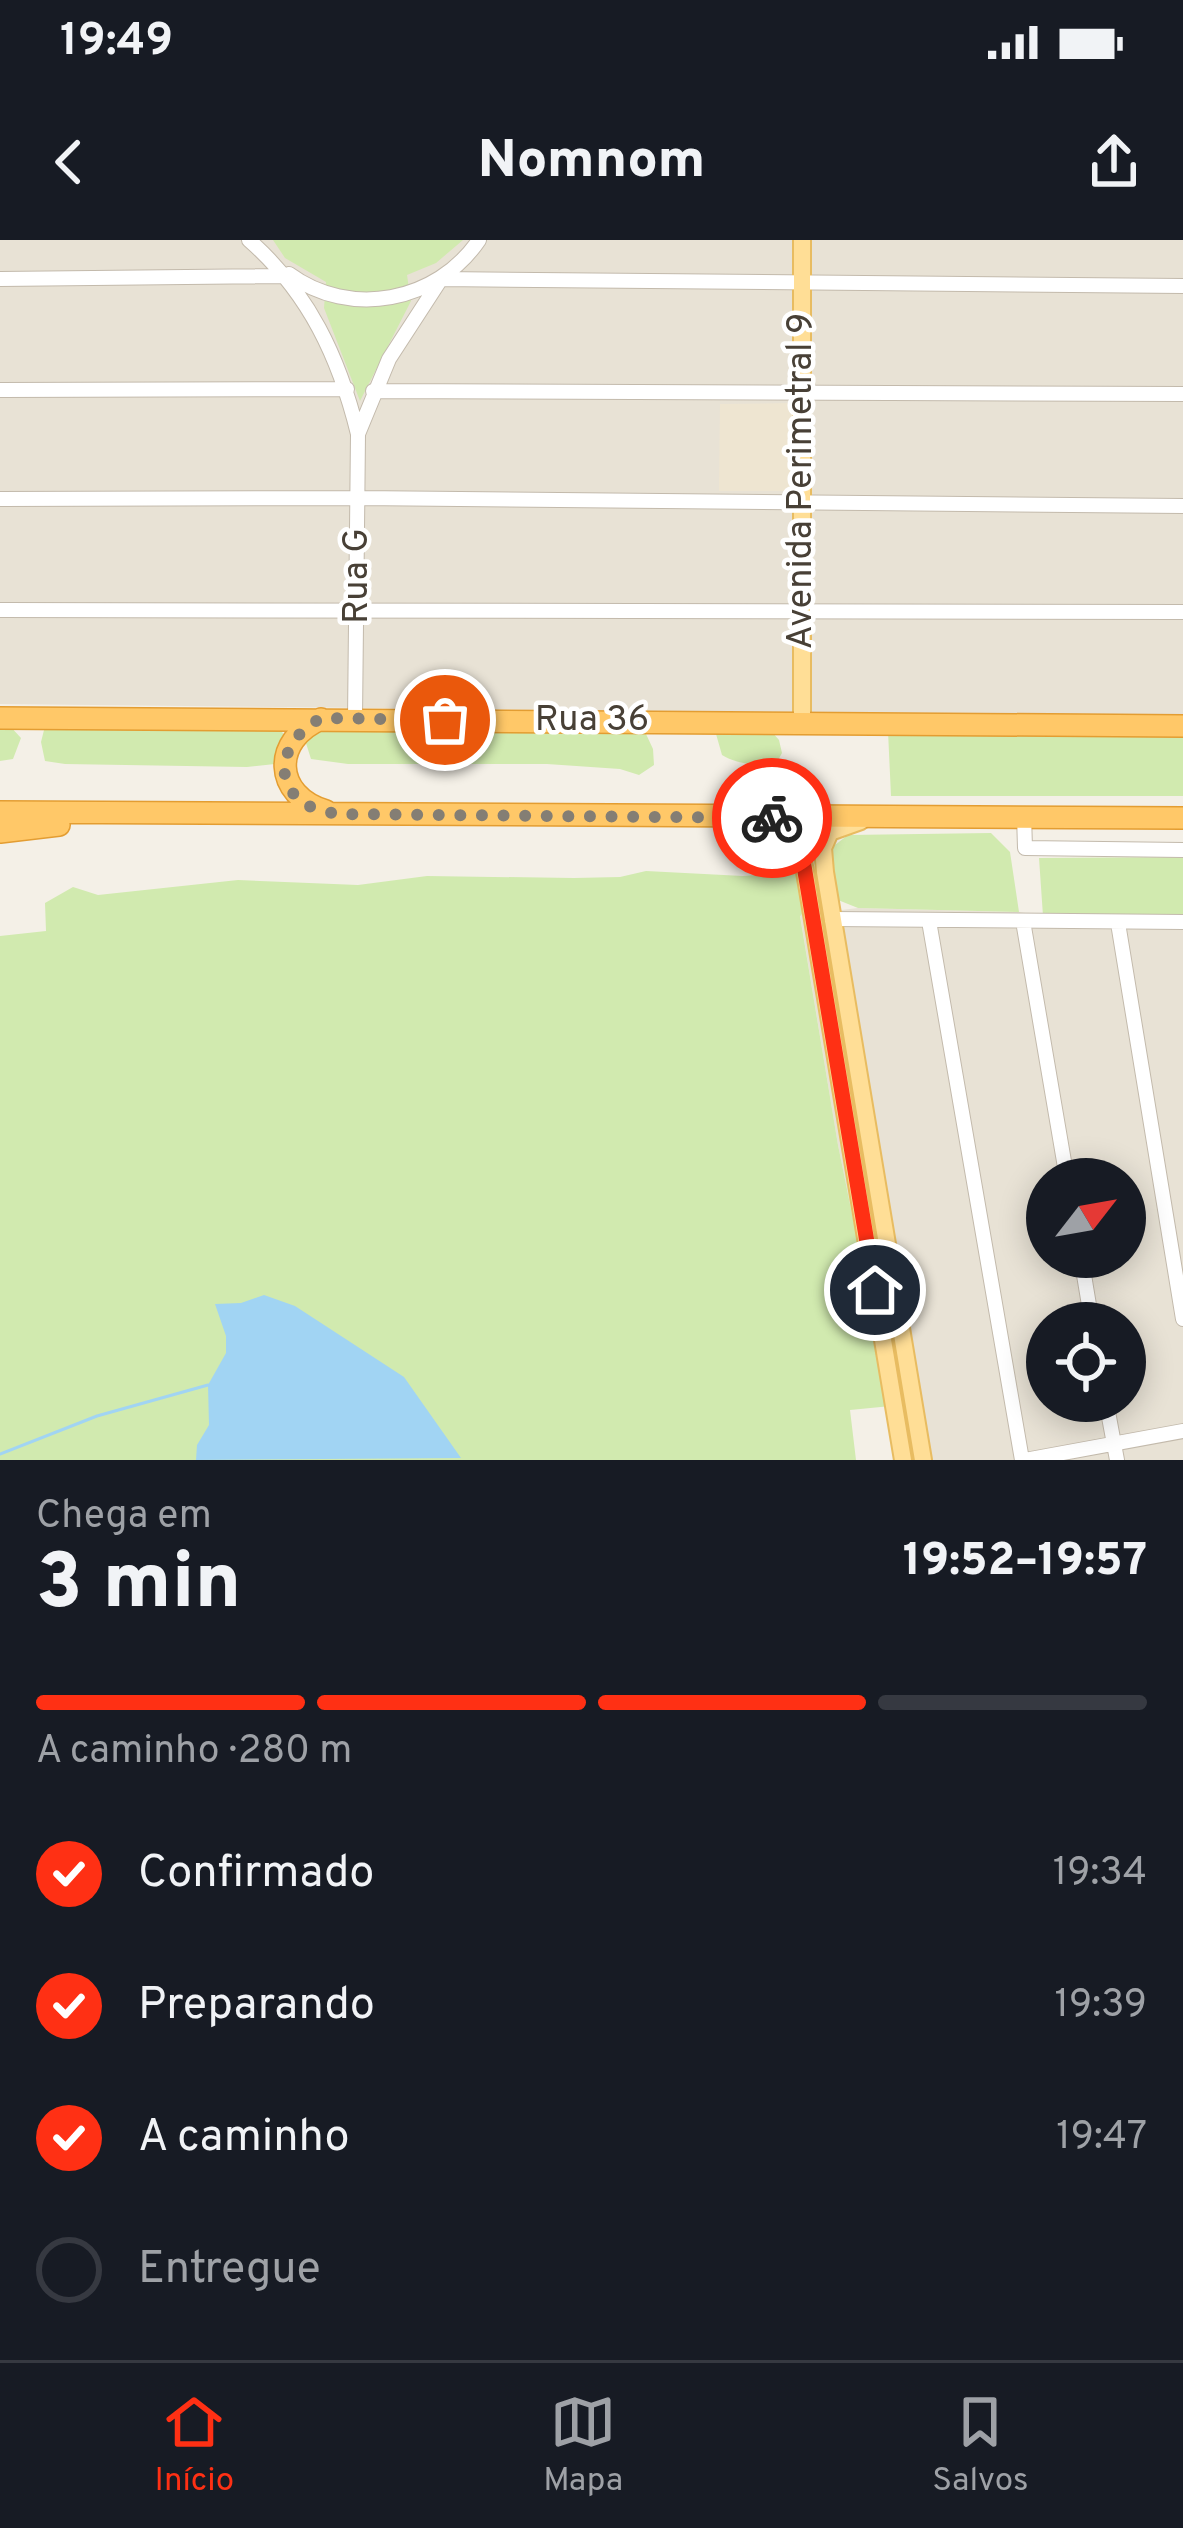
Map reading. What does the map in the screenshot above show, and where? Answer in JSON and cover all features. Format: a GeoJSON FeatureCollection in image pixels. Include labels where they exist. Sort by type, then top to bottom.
{"type":"FeatureCollection","features":[{"type":"Feature","properties":{"kind":"highway","name":"Rua 36"},"geometry":{"type":"LineString","coordinates":[[0,718],[1183,726]]}},
{"type":"Feature","properties":{"kind":"highway"},"geometry":{"type":"LineString","coordinates":[[322,718],[291,740],[286,776],[307,805],[335,814]]}},
{"type":"Feature","properties":{"kind":"highway"},"geometry":{"type":"LineString","coordinates":[[0,812],[1183,818]]}},
{"type":"Feature","properties":{"kind":"highway"},"geometry":{"type":"LineString","coordinates":[[0,832],[151,814]]}},
{"type":"Feature","properties":{"kind":"main road","name":"Avenida Perimetral 9"},"geometry":{"type":"LineString","coordinates":[[802,240],[802,723]]}},
{"type":"Feature","properties":{"kind":"main road"},"geometry":{"type":"LineString","coordinates":[[762,815],[780,820],[800,842],[903,1460]]}},
{"type":"Feature","properties":{"kind":"main road"},"geometry":{"type":"LineString","coordinates":[[873,816],[830,832],[823,848],[923,1460]]}},
{"type":"Feature","properties":{"kind":"street"},"geometry":{"type":"LineString","coordinates":[[253,240],[319,322],[347,389],[358,434]]}},
{"type":"Feature","properties":{"kind":"street"},"geometry":{"type":"LineString","coordinates":[[358,434],[389,359],[441,279],[479,244]]}},
{"type":"Feature","properties":{"kind":"street"},"geometry":{"type":"LineString","coordinates":[[0,279],[282,271],[321,292],[370,301],[419,290],[441,279],[1183,286]]}},
{"type":"Feature","properties":{"kind":"street"},"geometry":{"type":"LineString","coordinates":[[0,390],[347,389]]}},
{"type":"Feature","properties":{"kind":"street"},"geometry":{"type":"LineString","coordinates":[[374,391],[1183,394]]}},
{"type":"Feature","properties":{"kind":"street","name":"Rua G"},"geometry":{"type":"LineString","coordinates":[[355,719],[358,434]]}},
{"type":"Feature","properties":{"kind":"street"},"geometry":{"type":"LineString","coordinates":[[0,500],[358,498],[1183,506]]}},
{"type":"Feature","properties":{"kind":"street"},"geometry":{"type":"LineString","coordinates":[[0,610],[1183,612]]}},
{"type":"Feature","properties":{"kind":"street"},"geometry":{"type":"LineString","coordinates":[[1024,815],[1025,848],[1183,850]]}},
{"type":"Feature","properties":{"kind":"street"},"geometry":{"type":"LineString","coordinates":[[832,919],[1183,922]]}},
{"type":"Feature","properties":{"kind":"street"},"geometry":{"type":"LineString","coordinates":[[929,921],[1023,1460],[1115,1452],[1183,1431]]}},
{"type":"Feature","properties":{"kind":"street"},"geometry":{"type":"LineString","coordinates":[[1023,921],[1063,1158]]}},
{"type":"Feature","properties":{"kind":"street"},"geometry":{"type":"LineString","coordinates":[[1118,922],[1183,1319]]}},
{"type":"Feature","properties":{"kind":"street"},"geometry":{"type":"LineString","coordinates":[[1110,1422],[1115,1452]]}},
{"type":"Feature","properties":{"kind":"shaded area"},"geometry":{"type":"Polygon","coordinates":[[[0,240],[1183,240],[1183,717],[0,704],[0,240]]]}},
{"type":"Feature","properties":{"kind":"shaded area"},"geometry":{"type":"Polygon","coordinates":[[[794,403],[793,491],[719,491],[720,404],[794,403]]]}},
{"type":"Feature","properties":{"kind":"shaded area"},"geometry":{"type":"Polygon","coordinates":[[[858,908],[1043,916],[1183,914],[1183,1460],[896,1460],[891,1406],[838,1145],[800,915],[858,908]]]}},
{"type":"Feature","properties":{"kind":"green space"},"geometry":{"type":"Polygon","coordinates":[[[273,240],[463,240],[436,263],[407,275],[411,301],[360,401],[324,308],[326,282],[285,258],[273,240]]]}},
{"type":"Feature","properties":{"kind":"green space"},"geometry":{"type":"Polygon","coordinates":[[[585,723],[646,734],[654,765],[639,775],[620,769],[547,764],[348,764],[311,759],[305,740],[314,727],[585,723]]]}},
{"type":"Feature","properties":{"kind":"green space"},"geometry":{"type":"Polygon","coordinates":[[[764,723],[779,740],[782,753],[777,762],[748,764],[722,755],[716,734],[725,725],[764,723]]]}},
{"type":"Feature","properties":{"kind":"green space"},"geometry":{"type":"Polygon","coordinates":[[[8,724],[21,738],[13,759],[0,761],[0,725],[8,724]]]}},
{"type":"Feature","properties":{"kind":"green space"},"geometry":{"type":"Polygon","coordinates":[[[279,725],[284,736],[275,764],[247,767],[65,764],[45,761],[41,742],[45,726],[279,725]]]}},
{"type":"Feature","properties":{"kind":"green space"},"geometry":{"type":"Polygon","coordinates":[[[888,731],[1183,731],[1183,796],[891,796],[888,731]]]}},
{"type":"Feature","properties":{"kind":"green space"},"geometry":{"type":"Polygon","coordinates":[[[991,833],[1010,852],[1019,912],[858,908],[838,900],[827,851],[848,835],[991,833]]]}},
{"type":"Feature","properties":{"kind":"green space"},"geometry":{"type":"Polygon","coordinates":[[[1183,857],[1183,914],[1043,916],[1039,858],[1183,857]]]}},
{"type":"Feature","properties":{"kind":"green space"},"geometry":{"type":"Polygon","coordinates":[[[646,871],[743,876],[795,872],[802,878],[809,908],[800,916],[838,1145],[891,1406],[850,1410],[856,1460],[0,1460],[0,936],[46,931],[45,903],[73,887],[98,895],[238,880],[358,885],[427,876],[620,877],[646,871]]]}},
{"type":"Feature","properties":{"kind":"water"},"geometry":{"type":"Polygon","coordinates":[[[264,1295],[295,1306],[404,1377],[461,1458],[196,1460],[197,1445],[209,1425],[208,1385],[226,1353],[226,1336],[215,1304],[241,1303],[264,1295]]]}},
{"type":"Feature","properties":{"kind":"waterway"},"geometry":{"type":"LineString","coordinates":[[0,1454],[97,1416],[208,1385]]}},
{"type":"Feature","properties":{"kind":"way so far"},"geometry":{"type":"LineString","coordinates":[[445,720],[322,718],[291,740],[286,776],[307,805],[335,814],[772,818]]}},
{"type":"Feature","properties":{"kind":"route"},"geometry":{"type":"LineString","coordinates":[[772,818],[792,829],[800,842],[875,1290]]}}]}
